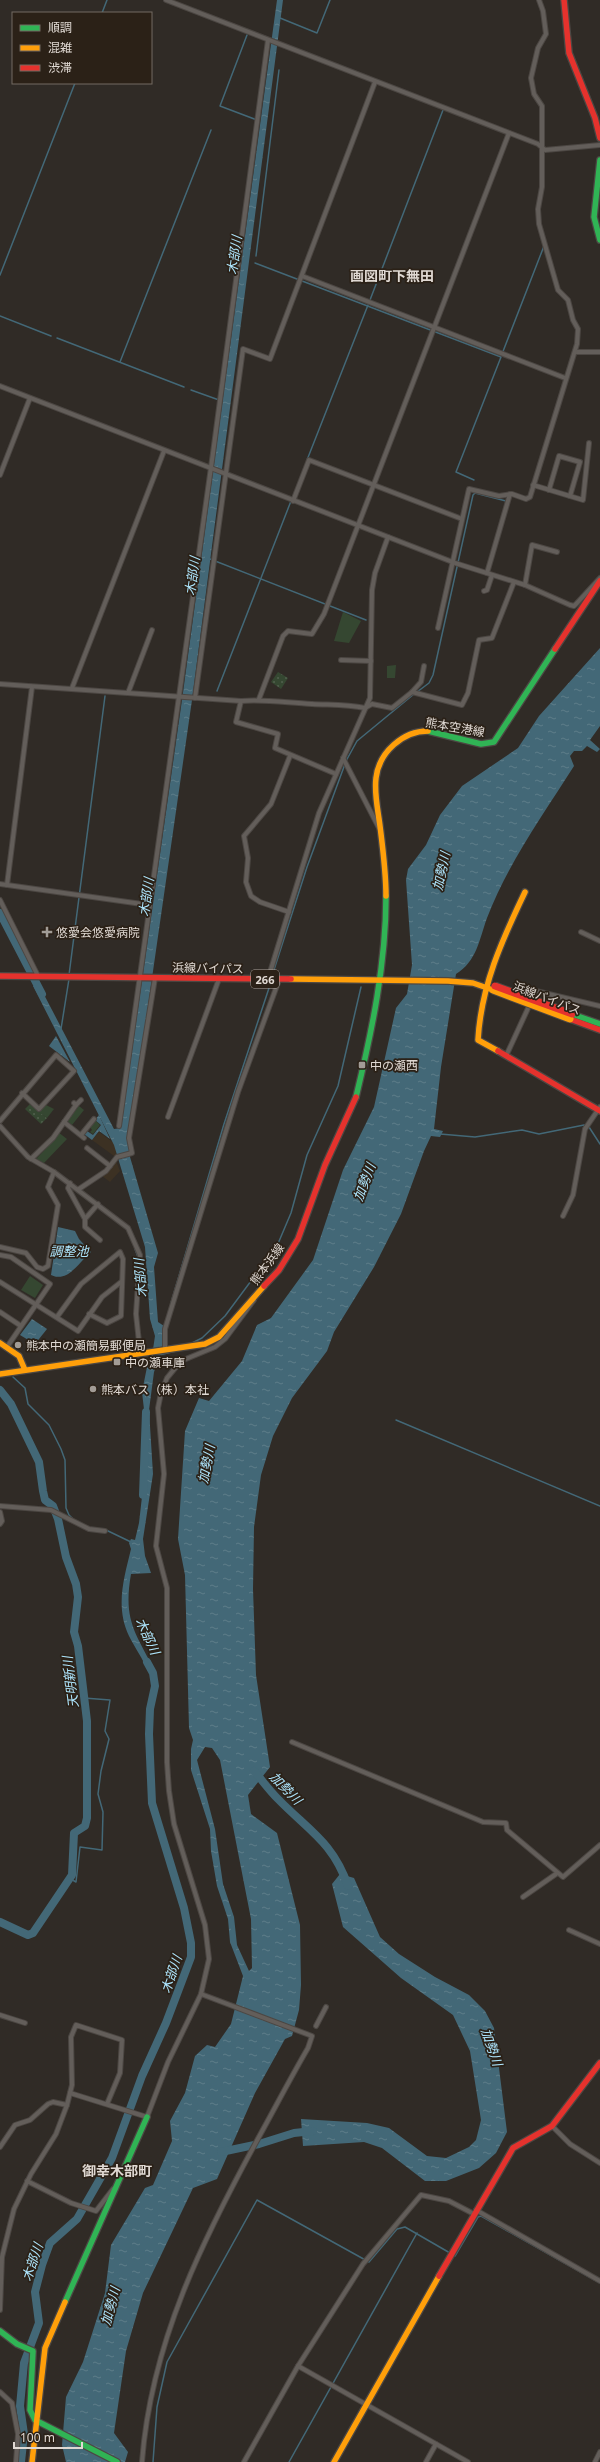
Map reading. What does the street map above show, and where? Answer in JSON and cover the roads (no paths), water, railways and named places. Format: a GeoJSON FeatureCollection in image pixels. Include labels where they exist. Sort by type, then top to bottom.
{"type":"FeatureCollection","features":[{"type":"Feature","properties":{"kind":"main road"},"geometry":{"type":"LineString","coordinates":[[564,0],[569,54],[596,118],[600,138]]}},
{"type":"Feature","properties":{"kind":"main road"},"geometry":{"type":"LineString","coordinates":[[600,160],[594,217],[600,240]]}},
{"type":"Feature","properties":{"kind":"main road","name":"熊本空港線"},"geometry":{"type":"LineString","coordinates":[[380,981],[384,954],[387,883],[379,830],[376,777],[382,760],[395,742],[404,736],[419,731],[436,732],[482,744],[494,742],[600,580]]}},
{"type":"Feature","properties":{"kind":"main road"},"geometry":{"type":"LineString","coordinates":[[525,892],[507,927],[478,1040],[600,1110]]}},
{"type":"Feature","properties":{"kind":"main road","name":"浜線バイパス"},"geometry":{"type":"LineString","coordinates":[[0,976],[448,981],[492,987],[571,1016],[600,1024]]}},
{"type":"Feature","properties":{"kind":"main road","name":"熊本浜線"},"geometry":{"type":"LineString","coordinates":[[0,1374],[141,1355],[205,1344],[219,1337],[279,1270],[298,1239],[325,1165],[355,1100],[372,1033],[380,981]]}},
{"type":"Feature","properties":{"kind":"main road","name":"浜線バイパス"},"geometry":{"type":"LineString","coordinates":[[571,1016],[600,1030]]}},
{"type":"Feature","properties":{"kind":"main road"},"geometry":{"type":"LineString","coordinates":[[0,1342],[19,1356],[25,1370]]}},
{"type":"Feature","properties":{"kind":"main road"},"geometry":{"type":"LineString","coordinates":[[334,2462],[505,2159],[513,2148],[552,2126],[600,2063]]}},
{"type":"Feature","properties":{"kind":"main road"},"geometry":{"type":"LineString","coordinates":[[32,2462],[35,2420],[45,2348],[147,2117]]}},
{"type":"Feature","properties":{"kind":"main road"},"geometry":{"type":"LineString","coordinates":[[0,2331],[22,2346],[32,2349],[33,2359],[30,2410],[35,2420],[117,2462]]}},
{"type":"Feature","properties":{"kind":"street"},"geometry":{"type":"LineString","coordinates":[[166,0],[509,133],[545,150],[600,145]]}},
{"type":"Feature","properties":{"kind":"street"},"geometry":{"type":"LineString","coordinates":[[438,628],[454,563],[462,519],[471,488],[499,496],[510,494],[528,499],[565,378],[575,352],[578,329],[572,320],[568,300],[558,290],[539,224],[542,106],[534,94],[531,78],[538,48],[546,34],[543,10],[539,0]]}},
{"type":"Feature","properties":{"kind":"street"},"geometry":{"type":"LineString","coordinates":[[119,1126],[269,41]]}},
{"type":"Feature","properties":{"kind":"street"},"geometry":{"type":"LineString","coordinates":[[194,698],[242,349],[270,359],[375,82]]}},
{"type":"Feature","properties":{"kind":"street"},"geometry":{"type":"LineString","coordinates":[[259,699],[283,636],[288,631],[312,634],[316,631],[328,605],[509,133]]}},
{"type":"Feature","properties":{"kind":"street"},"geometry":{"type":"LineString","coordinates":[[302,276],[565,378]]}},
{"type":"Feature","properties":{"kind":"street"},"geometry":{"type":"LineString","coordinates":[[575,352],[600,352]]}},
{"type":"Feature","properties":{"kind":"street"},"geometry":{"type":"LineString","coordinates":[[0,386],[388,538],[454,563],[525,585],[574,606],[600,580]]}},
{"type":"Feature","properties":{"kind":"street"},"geometry":{"type":"LineString","coordinates":[[0,475],[30,398]]}},
{"type":"Feature","properties":{"kind":"street"},"geometry":{"type":"LineString","coordinates":[[533,485],[583,500],[590,452],[589,443]]}},
{"type":"Feature","properties":{"kind":"street"},"geometry":{"type":"LineString","coordinates":[[72,688],[164,451]]}},
{"type":"Feature","properties":{"kind":"street"},"geometry":{"type":"LineString","coordinates":[[549,490],[559,456],[580,462],[570,496]]}},
{"type":"Feature","properties":{"kind":"street"},"geometry":{"type":"LineString","coordinates":[[293,501],[309,460],[462,519]]}},
{"type":"Feature","properties":{"kind":"street"},"geometry":{"type":"LineString","coordinates":[[484,591],[487,590],[489,574],[510,494]]}},
{"type":"Feature","properties":{"kind":"street"},"geometry":{"type":"LineString","coordinates":[[268,980],[319,812],[371,692],[372,590],[375,573],[388,538]]}},
{"type":"Feature","properties":{"kind":"street"},"geometry":{"type":"LineString","coordinates":[[525,585],[532,545],[557,552]]}},
{"type":"Feature","properties":{"kind":"street"},"geometry":{"type":"LineString","coordinates":[[416,693],[464,704],[479,640],[492,638],[514,582]]}},
{"type":"Feature","properties":{"kind":"street"},"geometry":{"type":"LineString","coordinates":[[128,693],[152,630]]}},
{"type":"Feature","properties":{"kind":"street"},"geometry":{"type":"LineString","coordinates":[[342,660],[371,661]]}},
{"type":"Feature","properties":{"kind":"street"},"geometry":{"type":"LineString","coordinates":[[0,684],[241,701],[259,699],[313,704],[343,703],[365,708],[372,704],[392,708],[416,693],[421,682],[424,666]]}},
{"type":"Feature","properties":{"kind":"street"},"geometry":{"type":"LineString","coordinates":[[8,885],[32,687]]}},
{"type":"Feature","properties":{"kind":"street"},"geometry":{"type":"LineString","coordinates":[[241,701],[236,722],[278,734],[275,748],[290,756],[336,774]]}},
{"type":"Feature","properties":{"kind":"street"},"geometry":{"type":"LineString","coordinates":[[289,912],[260,902],[251,896],[246,882],[248,858],[244,836],[270,804],[290,756]]}},
{"type":"Feature","properties":{"kind":"street"},"geometry":{"type":"LineString","coordinates":[[342,758],[379,830]]}},
{"type":"Feature","properties":{"kind":"street"},"geometry":{"type":"LineString","coordinates":[[0,884],[150,905]]}},
{"type":"Feature","properties":{"kind":"street"},"geometry":{"type":"LineString","coordinates":[[0,900],[37,976]]}},
{"type":"Feature","properties":{"kind":"street"},"geometry":{"type":"LineString","coordinates":[[581,932],[600,941]]}},
{"type":"Feature","properties":{"kind":"street"},"geometry":{"type":"LineString","coordinates":[[79,1189],[106,1171],[117,1157],[132,1153],[129,1138],[154,978]]}},
{"type":"Feature","properties":{"kind":"street"},"geometry":{"type":"LineString","coordinates":[[168,1117],[219,979]]}},
{"type":"Feature","properties":{"kind":"street"},"geometry":{"type":"LineString","coordinates":[[165,1350],[165,1329],[201,1212],[238,1092],[279,980]]}},
{"type":"Feature","properties":{"kind":"street"},"geometry":{"type":"LineString","coordinates":[[506,1056],[536,991],[600,1006]]}},
{"type":"Feature","properties":{"kind":"street"},"geometry":{"type":"LineString","coordinates":[[0,1121],[22,1093],[56,1055],[74,1071],[39,1109],[22,1093]]}},
{"type":"Feature","properties":{"kind":"street"},"geometry":{"type":"LineString","coordinates":[[31,1159],[53,1138],[75,1104],[81,1100]]}},
{"type":"Feature","properties":{"kind":"street"},"geometry":{"type":"LineString","coordinates":[[563,1216],[573,1195],[585,1130],[600,1110]]}},
{"type":"Feature","properties":{"kind":"street"},"geometry":{"type":"LineString","coordinates":[[64,1122],[82,1137],[94,1119]]}},
{"type":"Feature","properties":{"kind":"street"},"geometry":{"type":"LineString","coordinates":[[0,1126],[31,1159],[79,1189],[128,1228],[140,1255],[136,1314],[139,1342],[131,1348],[129,1357]]}},
{"type":"Feature","properties":{"kind":"street"},"geometry":{"type":"LineString","coordinates":[[87,1148],[110,1166]]}},
{"type":"Feature","properties":{"kind":"street"},"geometry":{"type":"LineString","coordinates":[[0,1247],[26,1253],[37,1267],[44,1269],[48,1266],[58,1205],[48,1187],[54,1172]]}},
{"type":"Feature","properties":{"kind":"street"},"geometry":{"type":"LineString","coordinates":[[70,1184],[68,1188],[85,1219],[86,1227],[100,1240]]}},
{"type":"Feature","properties":{"kind":"street"},"geometry":{"type":"LineString","coordinates":[[85,1219],[98,1204]]}},
{"type":"Feature","properties":{"kind":"street"},"geometry":{"type":"LineString","coordinates":[[57,1317],[81,1284],[120,1252],[123,1259],[121,1316],[107,1323],[89,1314]]}},
{"type":"Feature","properties":{"kind":"street"},"geometry":{"type":"LineString","coordinates":[[0,1255],[11,1257],[50,1284],[7,1347]]}},
{"type":"Feature","properties":{"kind":"street"},"geometry":{"type":"LineString","coordinates":[[0,1282],[78,1331],[102,1297],[121,1282]]}},
{"type":"Feature","properties":{"kind":"street"},"geometry":{"type":"LineString","coordinates":[[70,2093],[116,2106],[147,2117],[168,2062],[201,1994],[208,1968],[208,1938],[174,1824],[167,1762],[167,1588],[156,1546],[164,1474],[158,1408],[160,1393],[167,1378],[181,1361],[215,1347],[225,1339],[257,1296]]}},
{"type":"Feature","properties":{"kind":"street"},"geometry":{"type":"LineString","coordinates":[[0,1312],[21,1326]]}},
{"type":"Feature","properties":{"kind":"street"},"geometry":{"type":"LineString","coordinates":[[0,1506],[51,1510],[59,1512],[76,1523],[105,1531]]}},
{"type":"Feature","properties":{"kind":"street"},"geometry":{"type":"LineString","coordinates":[[0,1512],[2,1521],[0,1524]]}},
{"type":"Feature","properties":{"kind":"street"},"geometry":{"type":"LineString","coordinates":[[292,1742],[483,1822],[506,1823],[507,1830],[556,1874],[563,1877],[600,1845]]}},
{"type":"Feature","properties":{"kind":"street"},"geometry":{"type":"LineString","coordinates":[[524,1897],[556,1874]]}},
{"type":"Feature","properties":{"kind":"street"},"geometry":{"type":"LineString","coordinates":[[569,1930],[600,1944]]}},
{"type":"Feature","properties":{"kind":"street"},"geometry":{"type":"LineString","coordinates":[[142,2462],[150,2403],[165,2342],[179,2298],[226,2197],[308,2048],[312,2036],[201,1994]]}},
{"type":"Feature","properties":{"kind":"street"},"geometry":{"type":"LineString","coordinates":[[316,2026],[326,2007]]}},
{"type":"Feature","properties":{"kind":"street"},"geometry":{"type":"LineString","coordinates":[[0,2015],[25,2023]]}},
{"type":"Feature","properties":{"kind":"street"},"geometry":{"type":"LineString","coordinates":[[0,2310],[2,2257],[14,2209],[27,2181],[56,2134],[67,2105],[72,2085],[71,2037],[76,2025],[122,2040],[120,2073],[107,2104]]}},
{"type":"Feature","properties":{"kind":"street"},"geometry":{"type":"LineString","coordinates":[[0,2147],[15,2125],[30,2120],[48,2104],[53,2102],[67,2105]]}},
{"type":"Feature","properties":{"kind":"street"},"geometry":{"type":"LineString","coordinates":[[552,2126],[570,2144],[600,2164]]}},
{"type":"Feature","properties":{"kind":"street"},"geometry":{"type":"LineString","coordinates":[[27,2181],[92,2211],[96,2211],[116,2185]]}},
{"type":"Feature","properties":{"kind":"street"},"geometry":{"type":"LineString","coordinates":[[244,2462],[298,2366],[363,2264],[421,2195],[448,2201],[475,2212],[600,2281]]}},
{"type":"Feature","properties":{"kind":"street"},"geometry":{"type":"LineString","coordinates":[[298,2366],[468,2462]]}},
{"type":"Feature","properties":{"kind":"street"},"geometry":{"type":"LineString","coordinates":[[0,2392],[12,2404],[18,2434],[16,2462]]}},
{"type":"Feature","properties":{"kind":"street"},"geometry":{"type":"LineString","coordinates":[[426,2462],[436,2444]]}},
{"type":"Feature","properties":{"kind":"street"},"geometry":{"type":"LineString","coordinates":[[595,2462],[600,2452]]}},
{"type":"Feature","properties":{"kind":"water"},"geometry":{"type":"Polygon","coordinates":[[[277,0],[283,0],[192,700],[129,1138],[130,1157],[158,1253],[154,1267],[158,1322],[164,1326],[163,1347],[154,1372],[149,1410],[153,1474],[143,1539],[145,1556],[151,1573],[131,1574],[129,1590],[132,1625],[155,1671],[148,1671],[129,1636],[122,1614],[122,1592],[131,1549],[129,1543],[131,1539],[135,1540],[139,1523],[148,1444],[142,1392],[147,1367],[152,1356],[155,1336],[150,1319],[145,1247],[114,1145],[33,986],[39,985],[114,1129],[121,1128],[182,700],[277,0]]]}},
{"type":"Feature","properties":{"kind":"water"},"geometry":{"type":"Polygon","coordinates":[[[600,648],[600,726],[590,740],[600,749],[597,752],[587,746],[582,751],[574,751],[570,756],[574,766],[527,840],[505,878],[495,898],[473,956],[469,963],[456,974],[441,1067],[434,1129],[443,1131],[440,1137],[431,1136],[401,1214],[374,1267],[334,1332],[327,1351],[292,1398],[273,1436],[261,1475],[254,1527],[253,1589],[256,1675],[270,1767],[248,1795],[251,1814],[277,1833],[300,1925],[301,1985],[299,2010],[292,2036],[285,2039],[255,2093],[217,2179],[193,2188],[143,2293],[126,2351],[114,2433],[128,2452],[125,2462],[66,2462],[62,2445],[66,2397],[83,2362],[105,2293],[111,2245],[145,2188],[153,2185],[172,2141],[170,2121],[185,2093],[195,2056],[207,2045],[215,2047],[231,2024],[243,1976],[230,1942],[228,1919],[217,1886],[211,1851],[210,1829],[191,1770],[191,1749],[193,1740],[189,1728],[185,1575],[178,1539],[185,1431],[199,1398],[209,1401],[242,1361],[257,1325],[271,1318],[313,1260],[343,1170],[374,1107],[396,1008],[407,994],[412,965],[406,880],[408,869],[426,845],[440,815],[462,786],[518,748],[539,716],[600,648]],[[205,1747],[197,1760],[215,1829],[223,1884],[234,1917],[237,1945],[249,1971],[252,1968],[251,1919],[220,1760],[212,1748],[205,1747]]]}},
{"type":"Feature","properties":{"kind":"water"},"geometry":{"type":"Polygon","coordinates":[[[56,1036],[70,1062],[49,1046],[56,1036]]]}},
{"type":"Feature","properties":{"kind":"water"},"geometry":{"type":"Polygon","coordinates":[[[99,1115],[110,1139],[99,1131],[92,1140],[84,1134],[87,1131],[93,1135],[101,1125],[95,1120],[99,1115]]]}},
{"type":"Feature","properties":{"kind":"water","name":"調整池"},"geometry":{"type":"Polygon","coordinates":[[[58,1227],[75,1231],[79,1239],[91,1252],[68,1274],[57,1277],[51,1275],[58,1227]]]}},
{"type":"Feature","properties":{"kind":"water"},"geometry":{"type":"Polygon","coordinates":[[[32,1319],[47,1329],[35,1344],[20,1335],[32,1319]]]}},
{"type":"Feature","properties":{"kind":"water"},"geometry":{"type":"Polygon","coordinates":[[[340,1874],[354,1878],[380,1937],[399,1954],[435,1977],[469,1995],[485,2011],[494,2028],[507,2132],[496,2153],[479,2168],[446,2181],[425,2181],[382,2148],[364,2142],[303,2146],[301,2119],[367,2123],[389,2128],[427,2156],[446,2158],[469,2147],[476,2140],[481,2120],[470,2051],[453,2015],[401,1978],[343,1927],[332,1884],[340,1874]]]}},
{"type":"Feature","properties":{"kind":"waterway"},"geometry":{"type":"LineString","coordinates":[[102,12],[107,0]]}},
{"type":"Feature","properties":{"kind":"waterway"},"geometry":{"type":"LineString","coordinates":[[280,18],[317,33],[330,0]]}},
{"type":"Feature","properties":{"kind":"waterway"},"geometry":{"type":"LineString","coordinates":[[247,35],[220,106],[257,120]]}},
{"type":"Feature","properties":{"kind":"waterway"},"geometry":{"type":"LineString","coordinates":[[256,256],[279,70]]}},
{"type":"Feature","properties":{"kind":"waterway"},"geometry":{"type":"LineString","coordinates":[[0,275],[75,84]]}},
{"type":"Feature","properties":{"kind":"waterway"},"geometry":{"type":"LineString","coordinates":[[370,300],[443,110]]}},
{"type":"Feature","properties":{"kind":"waterway"},"geometry":{"type":"LineString","coordinates":[[120,362],[211,130]]}},
{"type":"Feature","properties":{"kind":"waterway"},"geometry":{"type":"LineString","coordinates":[[502,354],[544,246]]}},
{"type":"Feature","properties":{"kind":"waterway"},"geometry":{"type":"LineString","coordinates":[[255,263],[501,357],[456,472],[474,480]]}},
{"type":"Feature","properties":{"kind":"waterway"},"geometry":{"type":"LineString","coordinates":[[307,460],[368,305]]}},
{"type":"Feature","properties":{"kind":"waterway"},"geometry":{"type":"LineString","coordinates":[[0,316],[51,336]]}},
{"type":"Feature","properties":{"kind":"waterway"},"geometry":{"type":"LineString","coordinates":[[57,338],[184,387]]}},
{"type":"Feature","properties":{"kind":"waterway"},"geometry":{"type":"LineString","coordinates":[[191,390],[219,400]]}},
{"type":"Feature","properties":{"kind":"waterway"},"geometry":{"type":"LineString","coordinates":[[417,692],[429,683],[433,675],[473,495],[475,493],[506,501]]}},
{"type":"Feature","properties":{"kind":"waterway"},"geometry":{"type":"LineString","coordinates":[[217,691],[291,501]]}},
{"type":"Feature","properties":{"kind":"waterway"},"geometry":{"type":"LineString","coordinates":[[210,559],[366,620]]}},
{"type":"Feature","properties":{"kind":"waterway"},"geometry":{"type":"LineString","coordinates":[[346,761],[357,741],[414,694]]}},
{"type":"Feature","properties":{"kind":"waterway"},"geometry":{"type":"LineString","coordinates":[[69,975],[105,696]]}},
{"type":"Feature","properties":{"kind":"waterway"},"geometry":{"type":"LineString","coordinates":[[272,976],[307,867],[345,764]]}},
{"type":"Feature","properties":{"kind":"waterway"},"geometry":{"type":"LineString","coordinates":[[0,913],[42,994]]}},
{"type":"Feature","properties":{"kind":"waterway"},"geometry":{"type":"LineString","coordinates":[[61,1029],[69,979]]}},
{"type":"Feature","properties":{"kind":"waterway"},"geometry":{"type":"LineString","coordinates":[[171,1303],[224,1124],[271,982]]}},
{"type":"Feature","properties":{"kind":"waterway"},"geometry":{"type":"LineString","coordinates":[[192,1343],[202,1338],[225,1316],[277,1246],[291,1213],[307,1155],[338,1086],[361,987]]}},
{"type":"Feature","properties":{"kind":"waterway"},"geometry":{"type":"LineString","coordinates":[[440,1134],[475,1137],[522,1130],[539,1134],[584,1125],[589,1127],[600,1144]]}},
{"type":"Feature","properties":{"kind":"waterway"},"geometry":{"type":"LineString","coordinates":[[135,1249],[138,1257]]}},
{"type":"Feature","properties":{"kind":"waterway"},"geometry":{"type":"LineString","coordinates":[[159,1355],[176,1351]]}},
{"type":"Feature","properties":{"kind":"waterway"},"geometry":{"type":"LineString","coordinates":[[13,1377],[25,1388],[28,1404],[49,1425],[61,1449],[65,1460],[66,1508],[69,1515],[73,1519]]}},
{"type":"Feature","properties":{"kind":"waterway","name":"天明新川"},"geometry":{"type":"LineString","coordinates":[[0,1390],[11,1404],[39,1462],[45,1500],[53,1506],[58,1519],[66,1557],[76,1584],[78,1597],[74,1632],[78,1646],[87,1721],[87,1818],[85,1826],[74,1833],[72,1875],[33,1933],[28,1935],[0,1922]]}},
{"type":"Feature","properties":{"kind":"waterway","name":"木部川"},"geometry":{"type":"LineString","coordinates":[[143,1495],[146,1412]]}},
{"type":"Feature","properties":{"kind":"waterway"},"geometry":{"type":"LineString","coordinates":[[396,1420],[600,1506]]}},
{"type":"Feature","properties":{"kind":"waterway"},"geometry":{"type":"LineString","coordinates":[[106,1530],[131,1542]]}},
{"type":"Feature","properties":{"kind":"waterway","name":"木部川"},"geometry":{"type":"LineString","coordinates":[[21,2462],[24,2434],[20,2406],[24,2363],[39,2323],[35,2292],[42,2265],[50,2243],[77,2219],[112,2158],[142,2076],[166,2023],[191,1957],[191,1943],[184,1908],[152,1803],[149,1734],[150,1709],[155,1686],[153,1673],[147,1662]]}},
{"type":"Feature","properties":{"kind":"waterway"},"geometry":{"type":"LineString","coordinates":[[69,1878],[76,1882],[80,1847],[102,1850],[103,1812],[98,1794],[101,1771],[109,1739],[105,1731],[110,1700],[84,1698]]}},
{"type":"Feature","properties":{"kind":"waterway","name":"加勢川"},"geometry":{"type":"LineString","coordinates":[[254,1771],[275,1796],[327,1847],[335,1858],[348,1886]]}},
{"type":"Feature","properties":{"kind":"waterway","name":"加勢川"},"geometry":{"type":"LineString","coordinates":[[221,2152],[259,2144],[294,2133],[313,2131]]}},
{"type":"Feature","properties":{"kind":"waterway"},"geometry":{"type":"LineString","coordinates":[[153,2462],[157,2407],[167,2362],[257,2200],[369,2262],[397,2229],[405,2227],[450,2253]]}},
{"type":"Feature","properties":{"kind":"waterway"},"geometry":{"type":"LineString","coordinates":[[454,2255],[455,2256],[478,2217],[481,2216],[600,2283]]}},
{"type":"Feature","properties":{"kind":"waterway"},"geometry":{"type":"LineString","coordinates":[[289,2462],[417,2233]]}},
{"type":"Feature","properties":{"kind":"place","name":"悠愛会悠愛病院"},"geometry":{"type":"Point","coordinates":[47,932]}},
{"type":"Feature","properties":{"kind":"place","name":"中の瀬西"},"geometry":{"type":"Point","coordinates":[362,1065]}},
{"type":"Feature","properties":{"kind":"place","name":"熊本中の瀬簡易郵便局"},"geometry":{"type":"Point","coordinates":[18,1345]}},
{"type":"Feature","properties":{"kind":"place","name":"中の瀬車庫"},"geometry":{"type":"Point","coordinates":[117,1362]}},
{"type":"Feature","properties":{"kind":"place","name":"熊本バス（株）本社"},"geometry":{"type":"Point","coordinates":[93,1389]}},
{"type":"Feature","properties":{"kind":"district","name":"画図町下無田"},"geometry":{"type":"Point","coordinates":[392,275]}},
{"type":"Feature","properties":{"kind":"district","name":"御幸木部町"},"geometry":{"type":"Point","coordinates":[117,2170]}}]}
